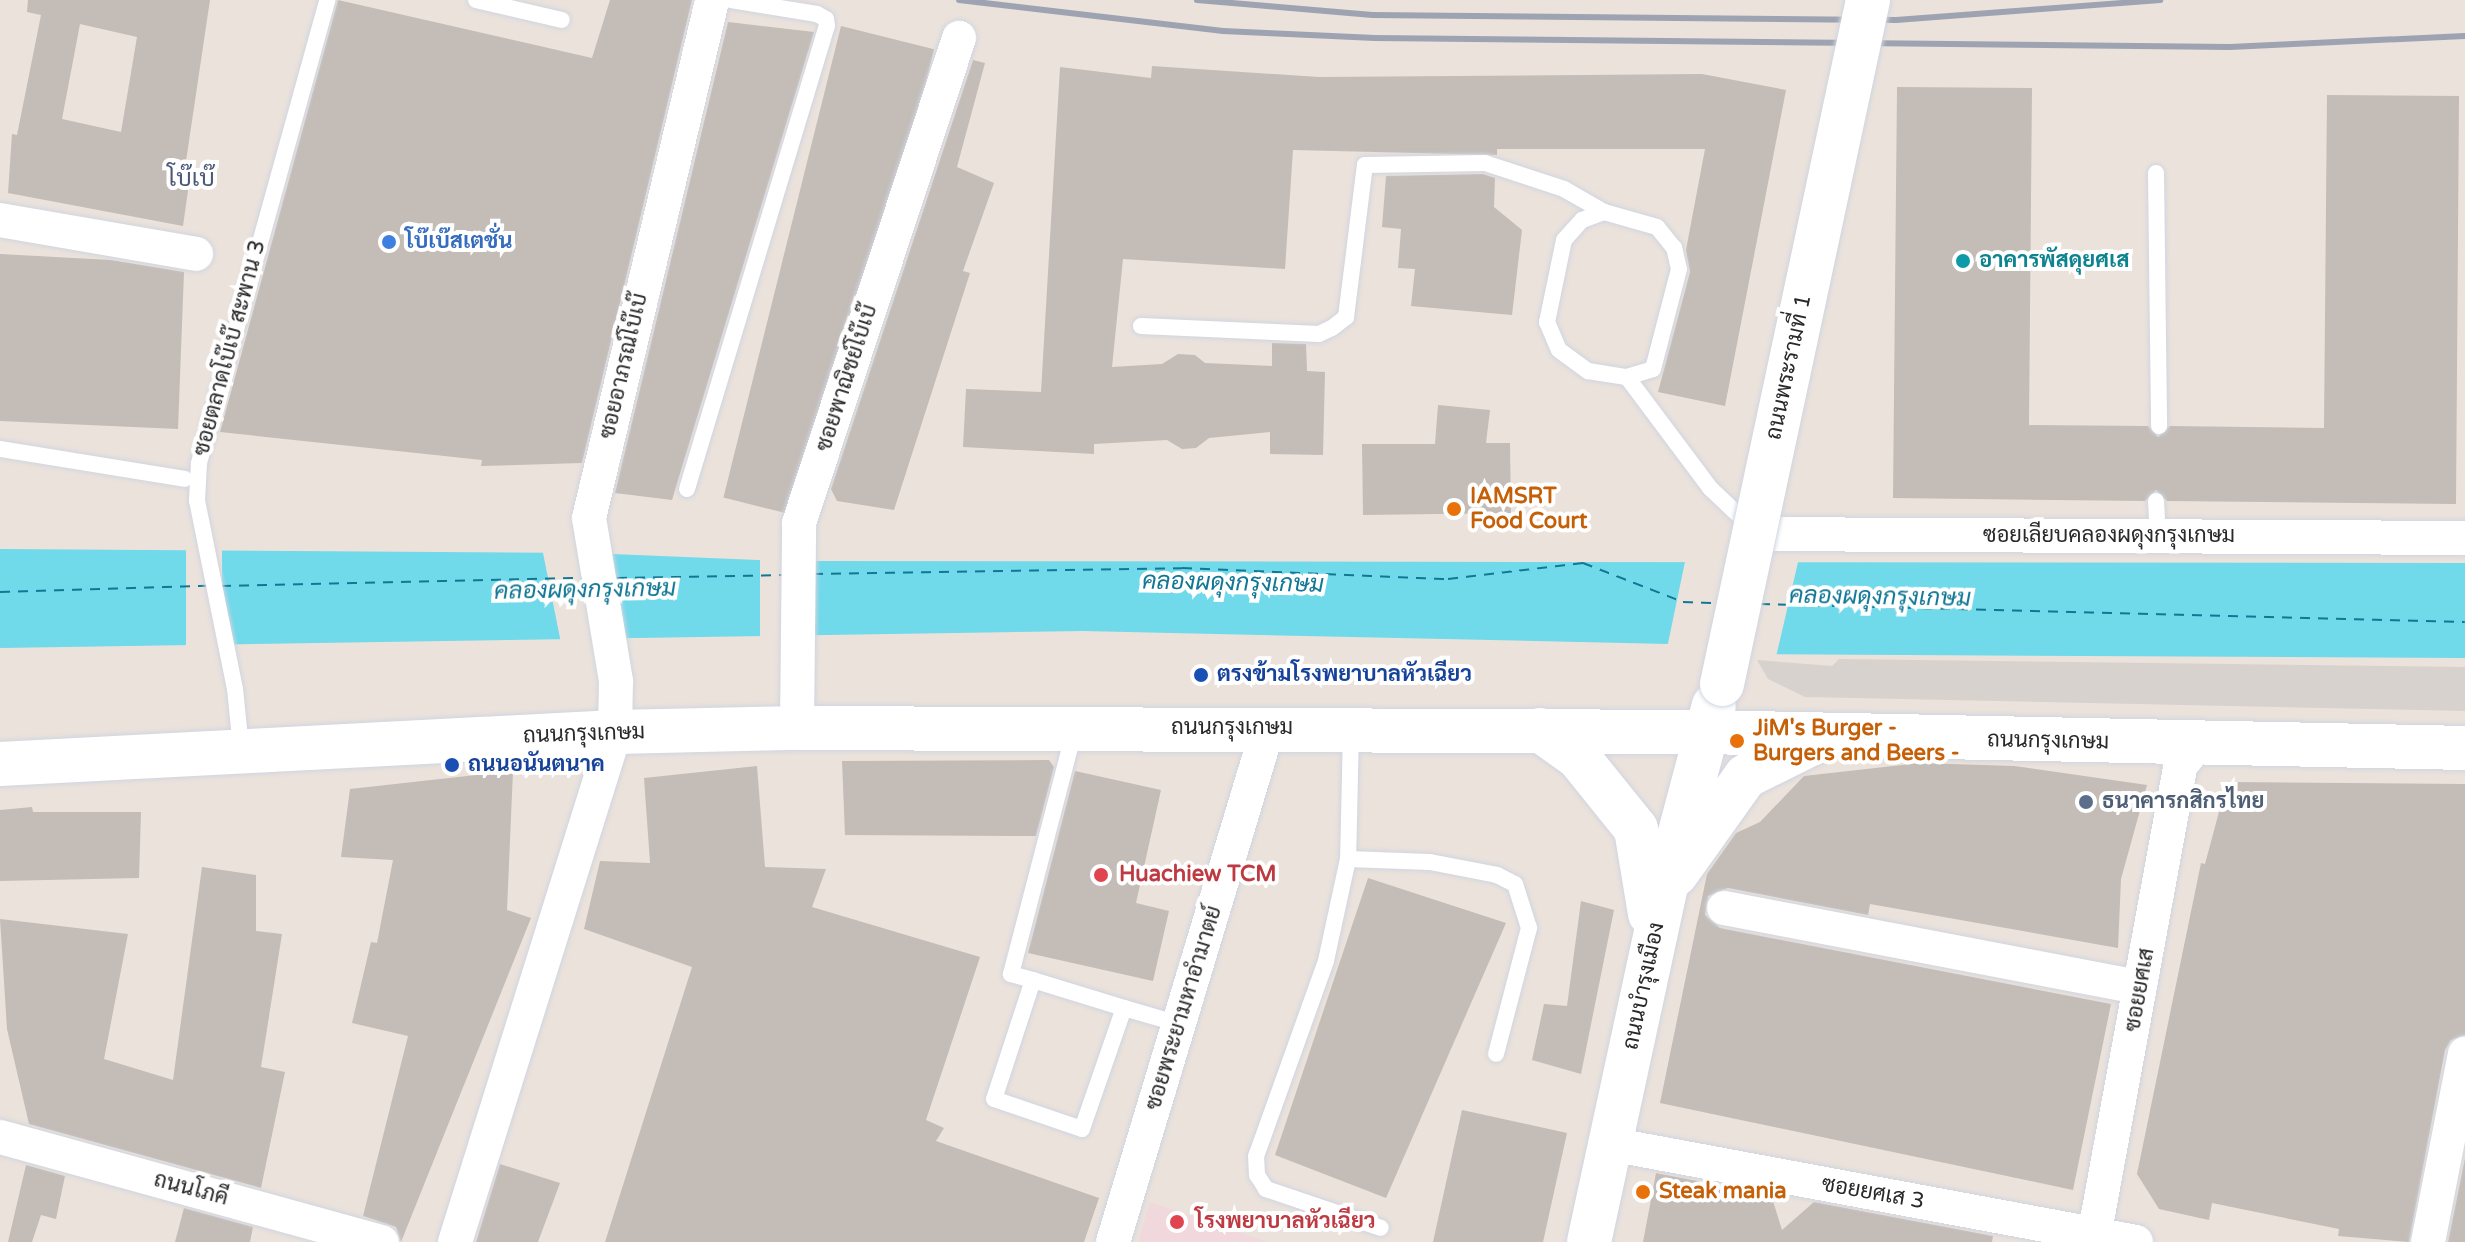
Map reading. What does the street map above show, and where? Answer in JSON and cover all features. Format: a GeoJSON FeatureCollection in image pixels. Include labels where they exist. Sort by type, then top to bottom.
{"type":"FeatureCollection","features":[{"type":"Feature","properties":{"kind":"main road","name":"ถนนพระรามที่ 1"},"geometry":{"type":"LineString","coordinates":[[1703,732],[1722,684],[1868,0]]}},
{"type":"Feature","properties":{"kind":"main road","name":"ถนนกรุงเกษม"},"geometry":{"type":"LineString","coordinates":[[0,764],[241,749],[615,732],[797,728],[1540,730],[2465,748]]}},
{"type":"Feature","properties":{"kind":"main road"},"geometry":{"type":"LineString","coordinates":[[1540,730],[1578,757],[1636,829],[1647,878],[1653,945]]}},
{"type":"Feature","properties":{"kind":"main road","name":"ถนนบำรุงเมือง"},"geometry":{"type":"LineString","coordinates":[[1589,1242],[1665,889],[1703,732]]}},
{"type":"Feature","properties":{"kind":"main road"},"geometry":{"type":"LineString","coordinates":[[1665,889],[1746,776],[1792,749],[1831,736]]}},
{"type":"Feature","properties":{"kind":"street","name":"ซอยอาภรณ์โบ๊เบ๊"},"geometry":{"type":"LineString","coordinates":[[615,732],[616,681],[589,518],[720,2]]}},
{"type":"Feature","properties":{"kind":"street","name":"ซอยพาณิชย์โบ๊เบ๊"},"geometry":{"type":"LineString","coordinates":[[797,728],[795,678],[799,523],[959,38]]}},
{"type":"Feature","properties":{"kind":"street"},"geometry":{"type":"LineString","coordinates":[[0,220],[196,254]]}},
{"type":"Feature","properties":{"kind":"street","name":"ซอยเลียบคลองผดุงกรุงเกษม"},"geometry":{"type":"LineString","coordinates":[[1753,531],[2465,538]]}},
{"type":"Feature","properties":{"kind":"street","name":"ซอยพระยามหาอำมาตย์"},"geometry":{"type":"LineString","coordinates":[[1113,1242],[1268,728]]}},
{"type":"Feature","properties":{"kind":"street"},"geometry":{"type":"LineString","coordinates":[[455,1242],[615,732]]}},
{"type":"Feature","properties":{"kind":"street","name":"ซอยยศเส"},"geometry":{"type":"LineString","coordinates":[[2094,1238],[2180,766],[2198,744]]}},
{"type":"Feature","properties":{"kind":"street"},"geometry":{"type":"LineString","coordinates":[[1724,908],[2140,987]]}},
{"type":"Feature","properties":{"kind":"street"},"geometry":{"type":"LineString","coordinates":[[2428,1242],[2465,1054]]}},
{"type":"Feature","properties":{"kind":"street","name":"ถนนโภคี"},"geometry":{"type":"LineString","coordinates":[[2,1127],[382,1242]]}},
{"type":"Feature","properties":{"kind":"street","name":"ซอยยศเส 3"},"geometry":{"type":"LineString","coordinates":[[1610,1144],[2094,1238],[2136,1242]]}},
{"type":"Feature","properties":{"kind":"lane","name":"ซอยตลาดโบ๊เบ๊ สะพาน 3"},"geometry":{"type":"LineString","coordinates":[[241,749],[197,501],[199,463],[327,0]]}},
{"type":"Feature","properties":{"kind":"lane"},"geometry":{"type":"LineString","coordinates":[[476,0],[562,20]]}},
{"type":"Feature","properties":{"kind":"lane"},"geometry":{"type":"LineString","coordinates":[[687,489],[827,26],[826,19],[817,14],[720,2]]}},
{"type":"Feature","properties":{"kind":"lane"},"geometry":{"type":"LineString","coordinates":[[1141,326],[1319,334],[1332,328],[1346,317],[1365,165],[1485,163],[1564,189],[1604,212],[1657,227],[1674,248],[1679,269],[1653,369],[1627,377],[1588,371],[1559,350],[1547,322],[1564,240],[1582,220],[1604,212]]}},
{"type":"Feature","properties":{"kind":"lane"},"geometry":{"type":"LineString","coordinates":[[2156,173],[2159,426]]}},
{"type":"Feature","properties":{"kind":"lane"},"geometry":{"type":"LineString","coordinates":[[1627,377],[1710,488],[1753,531]]}},
{"type":"Feature","properties":{"kind":"lane"},"geometry":{"type":"LineString","coordinates":[[0,449],[185,479]]}},
{"type":"Feature","properties":{"kind":"lane"},"geometry":{"type":"LineString","coordinates":[[2156,501],[2158,536]]}},
{"type":"Feature","properties":{"kind":"lane"},"geometry":{"type":"LineString","coordinates":[[1075,728],[1011,974],[1179,1024]]}},
{"type":"Feature","properties":{"kind":"lane"},"geometry":{"type":"LineString","coordinates":[[1351,730],[1348,859],[1326,961],[1256,1156],[1257,1175],[1266,1189],[1381,1228]]}},
{"type":"Feature","properties":{"kind":"lane"},"geometry":{"type":"LineString","coordinates":[[1348,859],[1430,862],[1497,875],[1515,884],[1529,928],[1496,1054]]}},
{"type":"Feature","properties":{"kind":"lane"},"geometry":{"type":"LineString","coordinates":[[1033,980],[994,1099],[1082,1129],[1124,1008]]}},
{"type":"Feature","properties":{"kind":"shaded area"},"geometry":{"type":"Polygon","coordinates":[[[1839,659],[2465,667],[2465,711],[1805,697],[1768,679],[1757,660],[1832,666],[1839,659]]]}},
{"type":"Feature","properties":{"kind":"shaded area","name":"โรงพยาบาลหัวเฉียว"},"geometry":{"type":"Polygon","coordinates":[[[1150,1202],[1268,1242],[1138,1242],[1150,1202]]]}},
{"type":"Feature","properties":{"kind":"water","name":"คลองผดุงกรุงเกษม"},"geometry":{"type":"Polygon","coordinates":[[[0,549],[587,553],[785,561],[2465,563],[2465,658],[1728,654],[1669,644],[1083,631],[0,648],[0,549]]]}},
{"type":"Feature","properties":{"kind":"pier"},"geometry":{"type":"Polygon","coordinates":[[[186,546],[222,546],[222,651],[186,651],[186,546]]]}},
{"type":"Feature","properties":{"kind":"pier"},"geometry":{"type":"Polygon","coordinates":[[[542,548],[587,549],[624,642],[561,643],[542,548]]]}},
{"type":"Feature","properties":{"kind":"pier"},"geometry":{"type":"Polygon","coordinates":[[[760,556],[785,557],[812,639],[760,640],[760,556]]]}},
{"type":"Feature","properties":{"kind":"pier"},"geometry":{"type":"Polygon","coordinates":[[[1686,557],[1799,558],[1776,657],[1667,648],[1686,557]]]}},
{"type":"Feature","properties":{"kind":"building"},"geometry":{"type":"Polygon","coordinates":[[[28,0],[210,0],[186,161],[192,162],[183,226],[8,193],[12,134],[17,135],[41,15],[27,12],[28,0]],[[80,24],[62,119],[121,132],[137,37],[80,24]]]}},
{"type":"Feature","properties":{"kind":"building","name":"โบ๊เบ๊สเตชั่น"},"geometry":{"type":"Polygon","coordinates":[[[338,0],[592,58],[610,0],[692,0],[582,463],[481,466],[482,460],[220,432],[338,0]]]}},
{"type":"Feature","properties":{"kind":"building"},"geometry":{"type":"Polygon","coordinates":[[[728,22],[814,32],[672,500],[615,493],[728,22]]]}},
{"type":"Feature","properties":{"kind":"building"},"geometry":{"type":"Polygon","coordinates":[[[841,26],[934,49],[817,521],[723,498],[841,26]]]}},
{"type":"Feature","properties":{"kind":"building"},"geometry":{"type":"Polygon","coordinates":[[[973,60],[985,63],[957,167],[994,183],[963,271],[970,273],[894,510],[837,501],[831,489],[973,60]]]}},
{"type":"Feature","properties":{"kind":"building"},"geometry":{"type":"Polygon","coordinates":[[[1152,66],[1319,77],[1702,74],[1786,90],[1725,406],[1658,392],[1690,272],[1686,250],[1705,149],[1497,149],[1497,155],[1293,150],[1285,269],[1123,259],[1112,367],[1162,364],[1178,354],[1195,355],[1205,363],[1272,366],[1272,343],[1306,344],[1307,371],[1325,372],[1323,455],[1270,454],[1270,432],[1209,438],[1196,448],[1182,449],[1167,440],[1094,444],[1094,454],[963,447],[966,389],[1041,392],[1060,67],[1151,78],[1152,66]]]}},
{"type":"Feature","properties":{"kind":"building","name":"อาคารพัสดุยศเส"},"geometry":{"type":"Polygon","coordinates":[[[1897,87],[2032,88],[2029,425],[2148,426],[2158,437],[2170,426],[2324,428],[2327,95],[2459,96],[2456,504],[2167,501],[2156,490],[2145,501],[1893,498],[1897,87]]]}},
{"type":"Feature","properties":{"kind":"building"},"geometry":{"type":"Polygon","coordinates":[[[1483,174],[1495,178],[1494,207],[1522,230],[1512,315],[1411,306],[1415,269],[1398,268],[1401,229],[1382,227],[1386,176],[1483,174]]]}},
{"type":"Feature","properties":{"kind":"building"},"geometry":{"type":"Polygon","coordinates":[[[0,254],[111,260],[184,272],[178,429],[0,421],[0,254]]]}},
{"type":"Feature","properties":{"kind":"building"},"geometry":{"type":"Polygon","coordinates":[[[1438,405],[1490,410],[1486,443],[1510,443],[1511,513],[1363,515],[1362,444],[1435,444],[1438,405]]]}},
{"type":"Feature","properties":{"kind":"building"},"geometry":{"type":"Polygon","coordinates":[[[1049,760],[1054,767],[1036,836],[845,835],[842,761],[1049,760]]]}},
{"type":"Feature","properties":{"kind":"building"},"geometry":{"type":"Polygon","coordinates":[[[1920,763],[2014,766],[2147,785],[2121,879],[2118,948],[1870,904],[1868,915],[1728,888],[1708,896],[1705,915],[1720,928],[2111,1004],[2073,1190],[1660,1103],[1707,874],[1736,833],[1760,822],[1804,776],[1920,763]]]}},
{"type":"Feature","properties":{"kind":"building"},"geometry":{"type":"Polygon","coordinates":[[[757,766],[765,867],[826,869],[812,907],[980,957],[926,1120],[944,1128],[936,1141],[1099,1198],[1084,1242],[605,1242],[692,967],[584,929],[600,861],[650,863],[644,778],[757,766]]]}},
{"type":"Feature","properties":{"kind":"building"},"geometry":{"type":"Polygon","coordinates":[[[513,771],[507,910],[531,918],[401,1242],[396,1227],[363,1216],[408,1036],[352,1023],[371,942],[377,943],[393,860],[341,857],[350,789],[513,771]]]}},
{"type":"Feature","properties":{"kind":"building"},"geometry":{"type":"Polygon","coordinates":[[[1075,771],[1161,790],[1136,903],[1169,911],[1153,981],[1028,953],[1075,771]]]}},
{"type":"Feature","properties":{"kind":"building"},"geometry":{"type":"Polygon","coordinates":[[[2227,782],[2465,784],[2465,1035],[2451,1040],[2445,1050],[2409,1242],[2338,1236],[2339,1229],[2212,1203],[2209,1220],[2159,1209],[2137,1174],[2201,863],[2205,864],[2227,782]]]}},
{"type":"Feature","properties":{"kind":"building"},"geometry":{"type":"Polygon","coordinates":[[[32,807],[33,812],[141,812],[139,878],[0,881],[0,810],[32,807]]]}},
{"type":"Feature","properties":{"kind":"building"},"geometry":{"type":"Polygon","coordinates":[[[202,867],[256,875],[256,931],[282,934],[261,1067],[285,1072],[261,1188],[29,1124],[7,1029],[0,919],[128,934],[104,1059],[173,1080],[202,867]]]}},
{"type":"Feature","properties":{"kind":"building"},"geometry":{"type":"Polygon","coordinates":[[[1368,878],[1506,923],[1386,1198],[1275,1155],[1368,878]]]}},
{"type":"Feature","properties":{"kind":"building"},"geometry":{"type":"Polygon","coordinates":[[[1581,901],[1614,910],[1581,1074],[1532,1060],[1544,1004],[1567,1006],[1581,901]]]}},
{"type":"Feature","properties":{"kind":"building"},"geometry":{"type":"Polygon","coordinates":[[[1462,1110],[1567,1133],[1543,1242],[1433,1242],[1462,1110]]]}},
{"type":"Feature","properties":{"kind":"building"},"geometry":{"type":"Polygon","coordinates":[[[2465,1158],[2465,1242],[2448,1242],[2465,1158]]]}},
{"type":"Feature","properties":{"kind":"building"},"geometry":{"type":"Polygon","coordinates":[[[500,1164],[560,1183],[538,1242],[476,1242],[500,1164]]]}},
{"type":"Feature","properties":{"kind":"building"},"geometry":{"type":"Polygon","coordinates":[[[26,1165],[65,1176],[56,1219],[41,1215],[32,1242],[8,1242],[26,1165]]]}},
{"type":"Feature","properties":{"kind":"building"},"geometry":{"type":"Polygon","coordinates":[[[1656,1173],[1728,1187],[1727,1194],[1772,1198],[1782,1230],[1814,1202],[1993,1236],[1992,1242],[1643,1242],[1656,1173]]]}},
{"type":"Feature","properties":{"kind":"building"},"geometry":{"type":"Polygon","coordinates":[[[184,1208],[253,1227],[250,1242],[175,1242],[184,1208]]]}},
{"type":"Feature","properties":{"kind":"ferry route"},"geometry":{"type":"LineString","coordinates":[[813,574],[1182,568],[1448,579],[1583,563],[1683,602],[1718,603]]}},
{"type":"Feature","properties":{"kind":"ferry route"},"geometry":{"type":"LineString","coordinates":[[617,578],[783,575]]}},
{"type":"Feature","properties":{"kind":"ferry route"},"geometry":{"type":"LineString","coordinates":[[221,586],[583,578]]}},
{"type":"Feature","properties":{"kind":"ferry route"},"geometry":{"type":"LineString","coordinates":[[0,592],[207,586]]}},
{"type":"Feature","properties":{"kind":"ferry route"},"geometry":{"type":"LineString","coordinates":[[1760,604],[2465,622]]}},
{"type":"Feature","properties":{"kind":"railway"},"geometry":{"type":"LineString","coordinates":[[959,0],[1223,31],[1375,38],[2230,47],[2465,36]]}},
{"type":"Feature","properties":{"kind":"railway"},"geometry":{"type":"LineString","coordinates":[[1197,0],[1372,15],[1896,20],[2160,0]]}},
{"type":"Feature","properties":{"kind":"place","name":"โบ๊เบ๊สเตชั่น"},"geometry":{"type":"Point","coordinates":[389,242]}},
{"type":"Feature","properties":{"kind":"place","name":"อาคารพัสดุยศเส"},"geometry":{"type":"Point","coordinates":[1963,261]}},
{"type":"Feature","properties":{"kind":"place","name":"IAMSRT Food Court"},"geometry":{"type":"Point","coordinates":[1454,509]}},
{"type":"Feature","properties":{"kind":"place","name":"ตรงข้ามโรงพยาบาลหัวเฉียว"},"geometry":{"type":"Point","coordinates":[1201,675]}},
{"type":"Feature","properties":{"kind":"place","name":"JiM's Burger - Burgers and Beers -"},"geometry":{"type":"Point","coordinates":[1737,741]}},
{"type":"Feature","properties":{"kind":"place","name":"ถนนอนันตนาค"},"geometry":{"type":"Point","coordinates":[452,765]}},
{"type":"Feature","properties":{"kind":"place","name":"ธนาคารกสิกรไทย"},"geometry":{"type":"Point","coordinates":[2086,802]}},
{"type":"Feature","properties":{"kind":"place","name":"Huachiew TCM"},"geometry":{"type":"Point","coordinates":[1101,875]}},
{"type":"Feature","properties":{"kind":"place","name":"Steak mania"},"geometry":{"type":"Point","coordinates":[1643,1192]}},
{"type":"Feature","properties":{"kind":"place","name":"โรงพยาบาลหัวเฉียว"},"geometry":{"type":"Point","coordinates":[1177,1222]}},
{"type":"Feature","properties":{"kind":"district","name":"โบ๊เบ๊"},"geometry":{"type":"Point","coordinates":[191,179]}}]}
